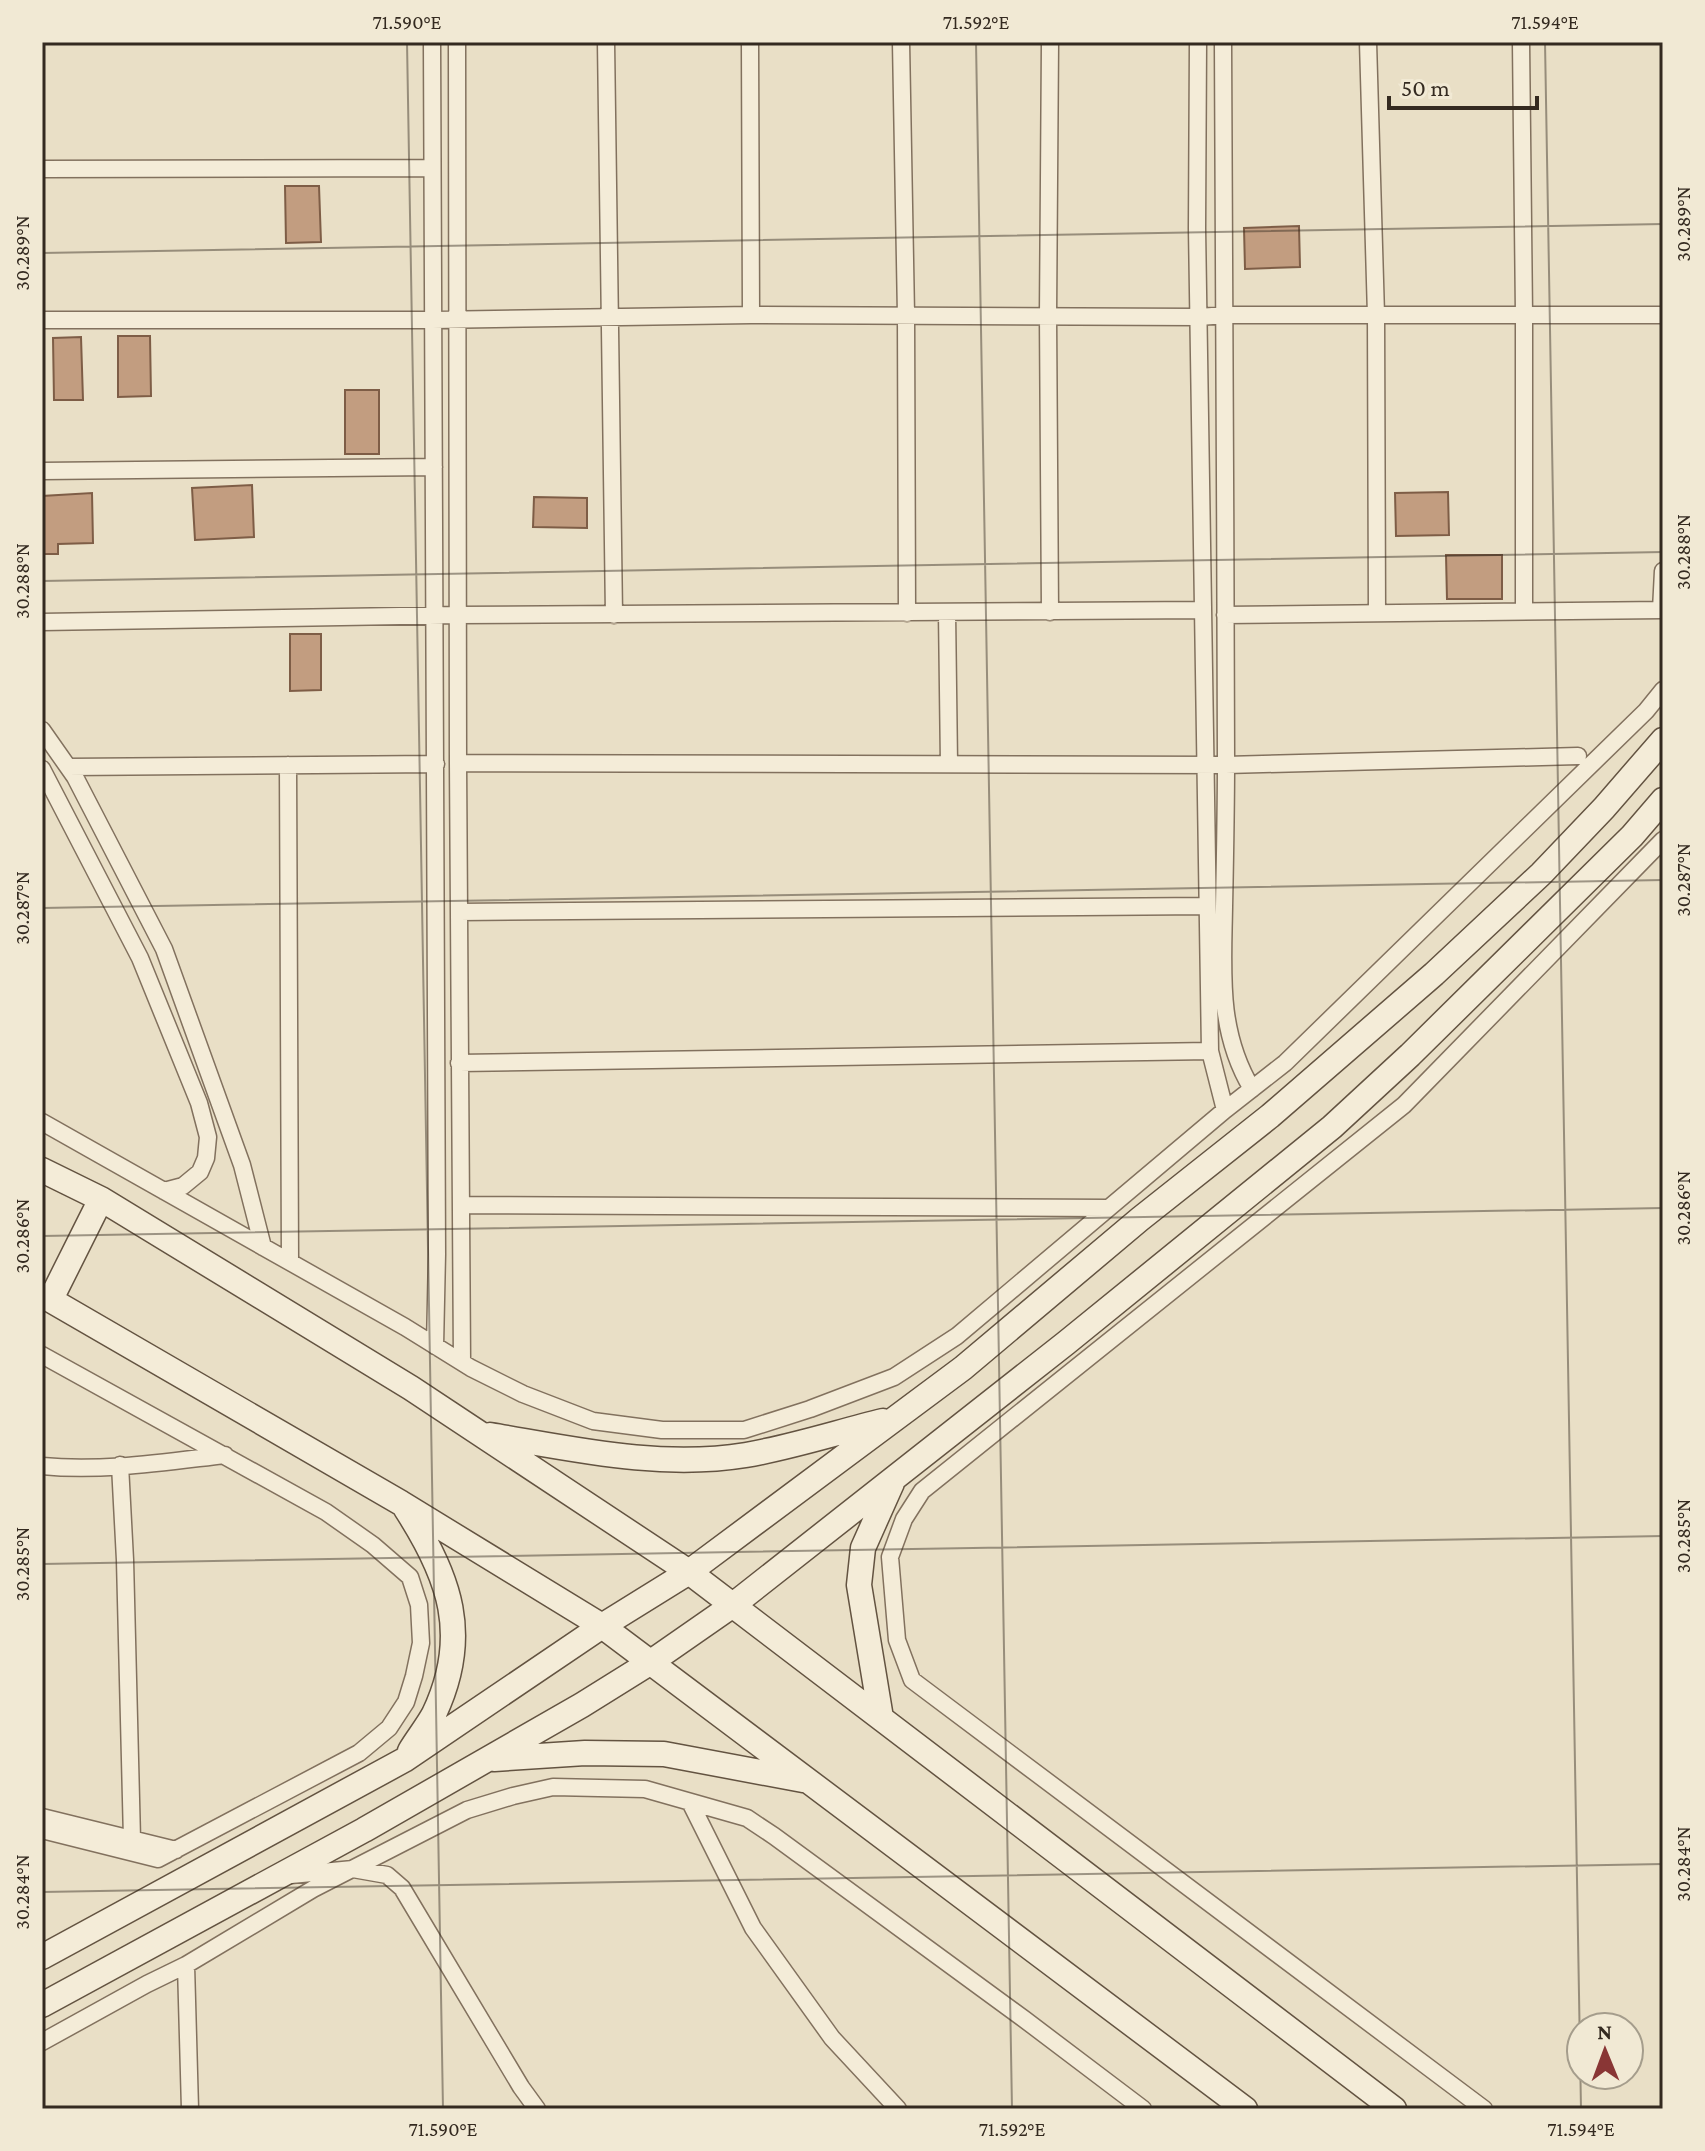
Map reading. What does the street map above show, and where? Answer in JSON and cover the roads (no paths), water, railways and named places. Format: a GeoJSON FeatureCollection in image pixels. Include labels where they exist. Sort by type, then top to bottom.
{"type":"FeatureCollection","features":[{"type":"Feature","properties":{"kind":"main road"},"geometry":{"type":"LineString","coordinates":[[42,1957],[404,1760],[602,1626],[689,1572],[963,1368],[1140,1219],[1270,1116],[1434,974],[1541,874],[1663,740]]}},
{"type":"Feature","properties":{"kind":"main road"},"geometry":{"type":"LineString","coordinates":[[42,2005],[281,1876],[582,1705],[733,1605],[1066,1343],[1332,1127],[1410,1055],[1632,836],[1663,800]]}},
{"type":"Feature","properties":{"kind":"main road"},"geometry":{"type":"LineString","coordinates":[[42,1170],[101,1199],[411,1388],[689,1572],[1394,2109]]}},
{"type":"Feature","properties":{"kind":"main road"},"geometry":{"type":"LineString","coordinates":[[101,1199],[46,1297],[401,1503],[602,1626],[1245,2109]]}},
{"type":"Feature","properties":{"kind":"main road"},"geometry":{"type":"LineString","coordinates":[[480,1433],[631,1458],[689,1459],[745,1455],[896,1417]]}},
{"type":"Feature","properties":{"kind":"main road"},"geometry":{"type":"LineString","coordinates":[[881,1718],[859,1585],[863,1548],[895,1478]]}},
{"type":"Feature","properties":{"kind":"main road"},"geometry":{"type":"LineString","coordinates":[[401,1503],[427,1542],[441,1572],[450,1599],[453,1632],[450,1667],[433,1715],[404,1760]]}},
{"type":"Feature","properties":{"kind":"main road"},"geometry":{"type":"LineString","coordinates":[[488,1759],[598,1752],[664,1754],[809,1781]]}},
{"type":"Feature","properties":{"kind":"street"},"geometry":{"type":"LineString","coordinates":[[432,42],[435,1346]]}},
{"type":"Feature","properties":{"kind":"street"},"geometry":{"type":"LineString","coordinates":[[457,42],[462,1362]]}},
{"type":"Feature","properties":{"kind":"street"},"geometry":{"type":"LineString","coordinates":[[606,42],[614,615]]}},
{"type":"Feature","properties":{"kind":"street"},"geometry":{"type":"LineString","coordinates":[[750,42],[751,315]]}},
{"type":"Feature","properties":{"kind":"street"},"geometry":{"type":"LineString","coordinates":[[901,42],[907,613]]}},
{"type":"Feature","properties":{"kind":"street"},"geometry":{"type":"LineString","coordinates":[[1050,42],[1050,612]]}},
{"type":"Feature","properties":{"kind":"street"},"geometry":{"type":"LineString","coordinates":[[1198,42],[1210,1051],[1225,1110]]}},
{"type":"Feature","properties":{"kind":"street"},"geometry":{"type":"LineString","coordinates":[[1223,42],[1226,315],[1224,1003],[1231,1043],[1240,1070],[1252,1089]]}},
{"type":"Feature","properties":{"kind":"street"},"geometry":{"type":"LineString","coordinates":[[1368,42],[1376,315],[1377,613]]}},
{"type":"Feature","properties":{"kind":"street"},"geometry":{"type":"LineString","coordinates":[[1521,42],[1524,611]]}},
{"type":"Feature","properties":{"kind":"street"},"geometry":{"type":"LineString","coordinates":[[42,169],[432,168]]}},
{"type":"Feature","properties":{"kind":"street"},"geometry":{"type":"LineString","coordinates":[[42,320],[433,320],[751,315],[1663,315]]}},
{"type":"Feature","properties":{"kind":"street"},"geometry":{"type":"LineString","coordinates":[[42,471],[434,467]]}},
{"type":"Feature","properties":{"kind":"street"},"geometry":{"type":"LineString","coordinates":[[1225,615],[1662,610],[1663,571]]}},
{"type":"Feature","properties":{"kind":"street"},"geometry":{"type":"LineString","coordinates":[[42,622],[458,615],[1203,610]]}},
{"type":"Feature","properties":{"kind":"street"},"geometry":{"type":"LineString","coordinates":[[947,612],[949,764]]}},
{"type":"Feature","properties":{"kind":"street"},"geometry":{"type":"LineString","coordinates":[[42,1122],[523,1394],[593,1421],[662,1430],[744,1430],[894,1377],[957,1336],[1285,1063],[1646,711],[1663,690]]}},
{"type":"Feature","properties":{"kind":"street"},"geometry":{"type":"LineString","coordinates":[[42,730],[68,767],[164,949],[242,1165],[263,1247]]}},
{"type":"Feature","properties":{"kind":"street"},"geometry":{"type":"LineString","coordinates":[[458,763],[1226,765],[1578,756]]}},
{"type":"Feature","properties":{"kind":"street"},"geometry":{"type":"LineString","coordinates":[[68,767],[436,764]]}},
{"type":"Feature","properties":{"kind":"street"},"geometry":{"type":"LineString","coordinates":[[288,765],[290,1262]]}},
{"type":"Feature","properties":{"kind":"street"},"geometry":{"type":"LineString","coordinates":[[42,769],[140,958],[199,1103],[208,1137],[206,1158],[200,1172],[183,1186],[164,1191]]}},
{"type":"Feature","properties":{"kind":"street"},"geometry":{"type":"LineString","coordinates":[[1484,2109],[912,1680],[897,1640],[890,1557],[904,1519],[922,1491],[1404,1105],[1663,840]]}},
{"type":"Feature","properties":{"kind":"street"},"geometry":{"type":"LineString","coordinates":[[459,912],[1207,906]]}},
{"type":"Feature","properties":{"kind":"street"},"geometry":{"type":"LineString","coordinates":[[459,1063],[1210,1051]]}},
{"type":"Feature","properties":{"kind":"street"},"geometry":{"type":"LineString","coordinates":[[461,1205],[1108,1208]]}},
{"type":"Feature","properties":{"kind":"street"},"geometry":{"type":"LineString","coordinates":[[42,1355],[326,1512],[373,1545],[410,1577],[419,1605],[421,1643],[406,1702],[389,1728],[359,1753],[158,1859],[42,1830]]}},
{"type":"Feature","properties":{"kind":"street"},"geometry":{"type":"LineString","coordinates":[[42,1466],[120,1465],[225,1455]]}},
{"type":"Feature","properties":{"kind":"street"},"geometry":{"type":"LineString","coordinates":[[120,1465],[132,1839]]}},
{"type":"Feature","properties":{"kind":"street"},"geometry":{"type":"LineString","coordinates":[[42,2042],[186,1965],[313,1889],[467,1810],[553,1787],[645,1789],[747,1818],[1143,2109]]}},
{"type":"Feature","properties":{"kind":"street"},"geometry":{"type":"LineString","coordinates":[[690,1802],[753,1928],[832,2038],[898,2109]]}},
{"type":"Feature","properties":{"kind":"street"},"geometry":{"type":"LineString","coordinates":[[42,1817],[176,1850]]}},
{"type":"Feature","properties":{"kind":"street"},"geometry":{"type":"LineString","coordinates":[[281,1876],[353,1869],[387,1875],[402,1888],[537,2109]]}},
{"type":"Feature","properties":{"kind":"street"},"geometry":{"type":"LineString","coordinates":[[186,1965],[190,2109]]}}]}
